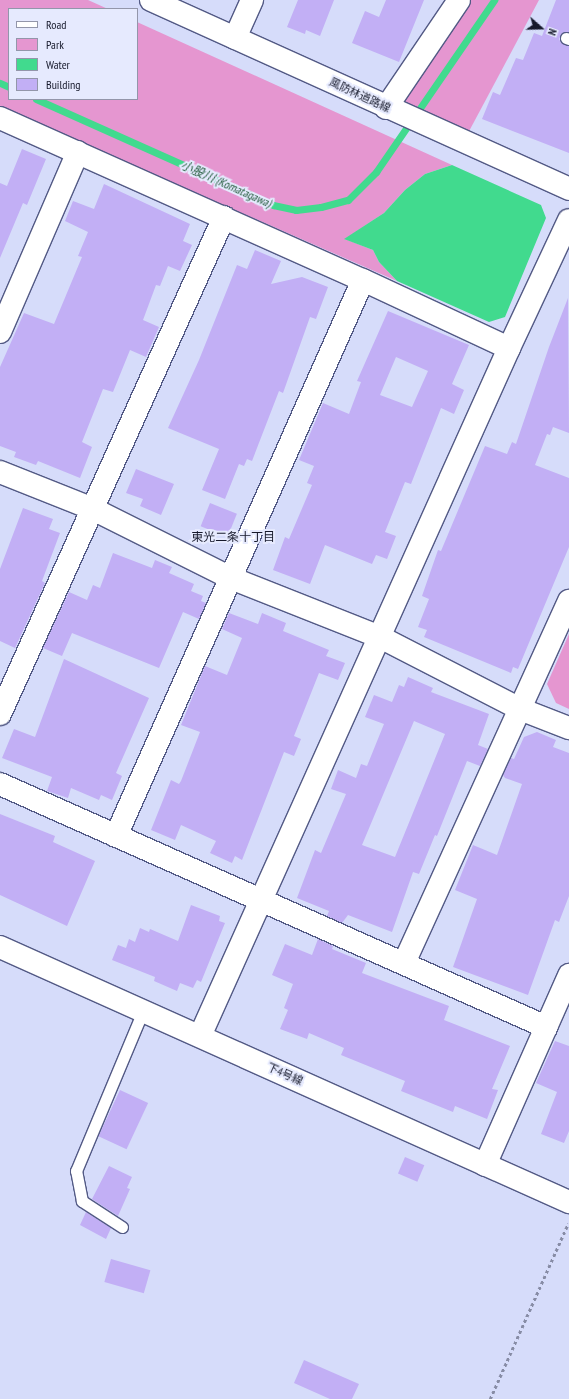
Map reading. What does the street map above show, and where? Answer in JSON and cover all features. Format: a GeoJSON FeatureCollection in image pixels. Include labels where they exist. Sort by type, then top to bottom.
{"type":"FeatureCollection","features":[{"type":"Feature","properties":{"kind":"street","name":"風防林道路線"},"geometry":{"type":"LineString","coordinates":[[151,0],[569,189]]}},
{"type":"Feature","properties":{"kind":"street"},"geometry":{"type":"LineString","coordinates":[[235,38],[252,0]]}},
{"type":"Feature","properties":{"kind":"street"},"geometry":{"type":"LineString","coordinates":[[395,111],[459,0]]}},
{"type":"Feature","properties":{"kind":"street"},"geometry":{"type":"LineString","coordinates":[[0,118],[364,280],[509,348]]}},
{"type":"Feature","properties":{"kind":"street"},"geometry":{"type":"LineString","coordinates":[[0,332],[78,152]]}},
{"type":"Feature","properties":{"kind":"street"},"geometry":{"type":"LineString","coordinates":[[0,714],[224,217]]}},
{"type":"Feature","properties":{"kind":"street"},"geometry":{"type":"LineString","coordinates":[[200,1036],[260,899],[380,637],[509,348],[569,220]]}},
{"type":"Feature","properties":{"kind":"street"},"geometry":{"type":"LineString","coordinates":[[116,836],[364,280]]}},
{"type":"Feature","properties":{"kind":"street"},"geometry":{"type":"LineString","coordinates":[[0,472],[93,509],[231,578],[380,637],[520,709],[569,728]]}},
{"type":"Feature","properties":{"kind":"street"},"geometry":{"type":"LineString","coordinates":[[404,963],[569,601]]}},
{"type":"Feature","properties":{"kind":"street"},"geometry":{"type":"LineString","coordinates":[[0,784],[546,1027]]}},
{"type":"Feature","properties":{"kind":"street","name":"下4号線"},"geometry":{"type":"LineString","coordinates":[[0,947],[569,1202]]}},
{"type":"Feature","properties":{"kind":"street"},"geometry":{"type":"LineString","coordinates":[[485,1165],[569,975]]}},
{"type":"Feature","properties":{"kind":"lane"},"geometry":{"type":"LineString","coordinates":[[122,1227],[82,1201],[76,1171],[143,1011]]}},
{"type":"Feature","properties":{"kind":"path"},"geometry":{"type":"LineString","coordinates":[[490,1399],[569,1222]]}},
{"type":"Feature","properties":{"kind":"green space"},"geometry":{"type":"Polygon","coordinates":[[[0,0],[88,0],[106,8],[8,8],[8,100],[138,100],[138,22],[452,165],[425,174],[405,190],[384,213],[345,239],[373,250],[379,262],[397,281],[0,107],[0,0]]]}},
{"type":"Feature","properties":{"kind":"green space"},"geometry":{"type":"Polygon","coordinates":[[[471,0],[539,0],[467,135],[400,106],[471,0]]]}},
{"type":"Feature","properties":{"kind":"green space"},"geometry":{"type":"Polygon","coordinates":[[[569,634],[569,709],[556,703],[547,684],[569,634]]]}},
{"type":"Feature","properties":{"kind":"water"},"geometry":{"type":"Polygon","coordinates":[[[452,165],[541,205],[546,218],[505,317],[489,322],[397,281],[379,262],[373,250],[344,239],[384,213],[405,190],[425,174],[452,165]]]}},
{"type":"Feature","properties":{"kind":"building"},"geometry":{"type":"Polygon","coordinates":[[[298,0],[334,0],[320,36],[306,30],[305,34],[287,27],[298,0]]]}},
{"type":"Feature","properties":{"kind":"building"},"geometry":{"type":"Polygon","coordinates":[[[386,0],[424,0],[399,62],[352,43],[365,11],[379,17],[386,0]]]}},
{"type":"Feature","properties":{"kind":"building"},"geometry":{"type":"Polygon","coordinates":[[[556,0],[569,0],[569,32],[562,33],[559,39],[561,43],[569,46],[569,153],[482,119],[493,92],[500,95],[516,58],[523,60],[534,33],[542,36],[556,0]]]}},
{"type":"Feature","properties":{"kind":"building"},"geometry":{"type":"Polygon","coordinates":[[[22,149],[46,159],[27,205],[23,203],[0,258],[0,183],[7,186],[22,149]]]}},
{"type":"Feature","properties":{"kind":"building"},"geometry":{"type":"Polygon","coordinates":[[[104,184],[190,224],[183,241],[192,245],[180,271],[168,266],[160,286],[156,285],[143,320],[159,327],[146,357],[130,350],[113,392],[103,389],[82,442],[92,447],[80,478],[38,461],[36,465],[14,457],[16,452],[0,446],[0,367],[24,313],[54,324],[82,257],[78,256],[88,232],[65,221],[73,201],[94,209],[104,184]]]}},
{"type":"Feature","properties":{"kind":"building"},"geometry":{"type":"Polygon","coordinates":[[[255,250],[281,261],[271,284],[302,277],[328,287],[316,319],[310,317],[283,393],[279,391],[252,461],[247,459],[244,466],[239,464],[225,499],[202,490],[219,449],[168,428],[199,360],[237,265],[247,269],[255,250]]]}},
{"type":"Feature","properties":{"kind":"building"},"geometry":{"type":"Polygon","coordinates":[[[568,298],[569,433],[553,427],[550,435],[547,434],[535,465],[569,478],[569,547],[518,669],[513,667],[511,673],[424,637],[427,630],[418,627],[429,599],[422,596],[438,550],[441,551],[485,446],[507,454],[512,442],[516,444],[549,347],[568,298]]]}},
{"type":"Feature","properties":{"kind":"building"},"geometry":{"type":"Polygon","coordinates":[[[388,311],[469,345],[452,384],[464,390],[454,414],[441,408],[411,484],[405,482],[385,532],[396,536],[387,559],[376,555],[372,564],[325,545],[310,584],[273,570],[285,537],[289,539],[312,485],[307,483],[314,466],[299,460],[323,403],[349,414],[361,382],[357,381],[388,311]],[[396,357],[380,395],[412,407],[428,371],[396,357]]]}},
{"type":"Feature","properties":{"kind":"building"},"geometry":{"type":"Polygon","coordinates":[[[136,469],[174,484],[161,515],[140,506],[143,499],[126,493],[136,469]]]}},
{"type":"Feature","properties":{"kind":"building"},"geometry":{"type":"Polygon","coordinates":[[[210,503],[237,514],[228,537],[201,526],[210,503]]]}},
{"type":"Feature","properties":{"kind":"building"},"geometry":{"type":"Polygon","coordinates":[[[23,508],[53,519],[49,529],[60,533],[42,581],[45,583],[15,648],[0,641],[0,569],[23,508]]]}},
{"type":"Feature","properties":{"kind":"building"},"geometry":{"type":"Polygon","coordinates":[[[113,553],[152,568],[155,560],[172,567],[169,573],[194,584],[191,591],[203,596],[201,601],[206,603],[199,619],[183,612],[159,668],[72,633],[62,656],[43,648],[69,592],[87,600],[93,585],[100,588],[113,553]]]}},
{"type":"Feature","properties":{"kind":"building"},"geometry":{"type":"Polygon","coordinates":[[[229,613],[258,624],[262,613],[286,623],[283,631],[329,650],[326,656],[345,663],[338,680],[319,673],[294,736],[301,739],[294,756],[284,752],[242,860],[235,856],[232,863],[210,853],[216,841],[181,825],[175,840],[151,830],[171,780],[179,784],[181,781],[200,732],[181,725],[205,666],[227,675],[242,638],[222,629],[229,613]]]}},
{"type":"Feature","properties":{"kind":"building"},"geometry":{"type":"Polygon","coordinates":[[[64,659],[149,698],[116,773],[122,776],[112,800],[101,795],[99,800],[71,788],[68,798],[47,791],[52,777],[2,758],[14,729],[35,737],[64,659]]]}},
{"type":"Feature","properties":{"kind":"building"},"geometry":{"type":"Polygon","coordinates":[[[408,677],[433,688],[431,692],[489,714],[478,745],[488,749],[480,766],[467,761],[437,836],[435,835],[419,874],[413,872],[392,932],[348,915],[342,923],[327,916],[329,911],[297,898],[315,850],[321,853],[346,794],[331,789],[338,770],[356,778],[361,764],[367,766],[384,724],[365,717],[374,695],[392,702],[399,685],[404,687],[408,677]],[[414,721],[362,845],[395,857],[445,734],[414,721]]]}},
{"type":"Feature","properties":{"kind":"building"},"geometry":{"type":"Polygon","coordinates":[[[537,732],[556,740],[553,747],[569,753],[569,896],[559,922],[555,920],[528,995],[453,967],[477,899],[455,890],[473,845],[497,855],[522,784],[505,778],[503,775],[511,758],[514,759],[524,737],[537,732]]]}},
{"type":"Feature","properties":{"kind":"building"},"geometry":{"type":"Polygon","coordinates":[[[0,814],[55,836],[53,842],[95,861],[67,926],[0,895],[0,814]]]}},
{"type":"Feature","properties":{"kind":"building"},"geometry":{"type":"Polygon","coordinates":[[[191,905],[220,916],[219,921],[225,923],[201,982],[197,980],[193,988],[180,983],[177,991],[154,981],[155,977],[112,960],[118,945],[126,948],[129,939],[135,942],[140,928],[149,932],[150,929],[178,941],[191,905]]]}},
{"type":"Feature","properties":{"kind":"building"},"geometry":{"type":"Polygon","coordinates":[[[318,939],[333,946],[332,949],[366,963],[362,973],[449,1006],[444,1020],[510,1046],[492,1089],[498,1090],[487,1119],[455,1106],[453,1112],[401,1091],[405,1081],[341,1055],[344,1048],[309,1033],[307,1039],[280,1029],[288,1010],[284,1008],[293,984],[272,975],[285,944],[312,955],[318,939]]]}},
{"type":"Feature","properties":{"kind":"building"},"geometry":{"type":"Polygon","coordinates":[[[555,1041],[569,1046],[569,1131],[564,1143],[541,1134],[557,1092],[536,1083],[555,1041]]]}},
{"type":"Feature","properties":{"kind":"building"},"geometry":{"type":"Polygon","coordinates":[[[120,1090],[148,1103],[127,1149],[98,1136],[120,1090]]]}},
{"type":"Feature","properties":{"kind":"building"},"geometry":{"type":"Polygon","coordinates":[[[405,1157],[424,1165],[417,1182],[398,1174],[405,1157]]]}},
{"type":"Feature","properties":{"kind":"building"},"geometry":{"type":"Polygon","coordinates":[[[109,1166],[132,1177],[127,1188],[130,1189],[118,1216],[92,1199],[109,1166]]]}},
{"type":"Feature","properties":{"kind":"building"},"geometry":{"type":"Polygon","coordinates":[[[86,1212],[111,1228],[106,1239],[80,1225],[86,1212]]]}},
{"type":"Feature","properties":{"kind":"building"},"geometry":{"type":"Polygon","coordinates":[[[111,1259],[150,1270],[144,1293],[104,1282],[111,1259]]]}},
{"type":"Feature","properties":{"kind":"building"},"geometry":{"type":"Polygon","coordinates":[[[304,1360],[359,1384],[352,1399],[330,1399],[294,1383],[304,1360]]]}},
{"type":"Feature","properties":{"kind":"waterway","name":"小股川 (Komatagawa)"},"geometry":{"type":"LineString","coordinates":[[38,100],[273,205],[296,210],[321,207],[348,200],[376,172],[494,0]]}},
{"type":"Feature","properties":{"kind":"waterway","name":"小股川 (Komatagawa)"},"geometry":{"type":"LineString","coordinates":[[0,83],[8,87]]}},
{"type":"Feature","properties":{"kind":"district","name":"東光二条十丁目"},"geometry":{"type":"Point","coordinates":[233,537]}}]}
